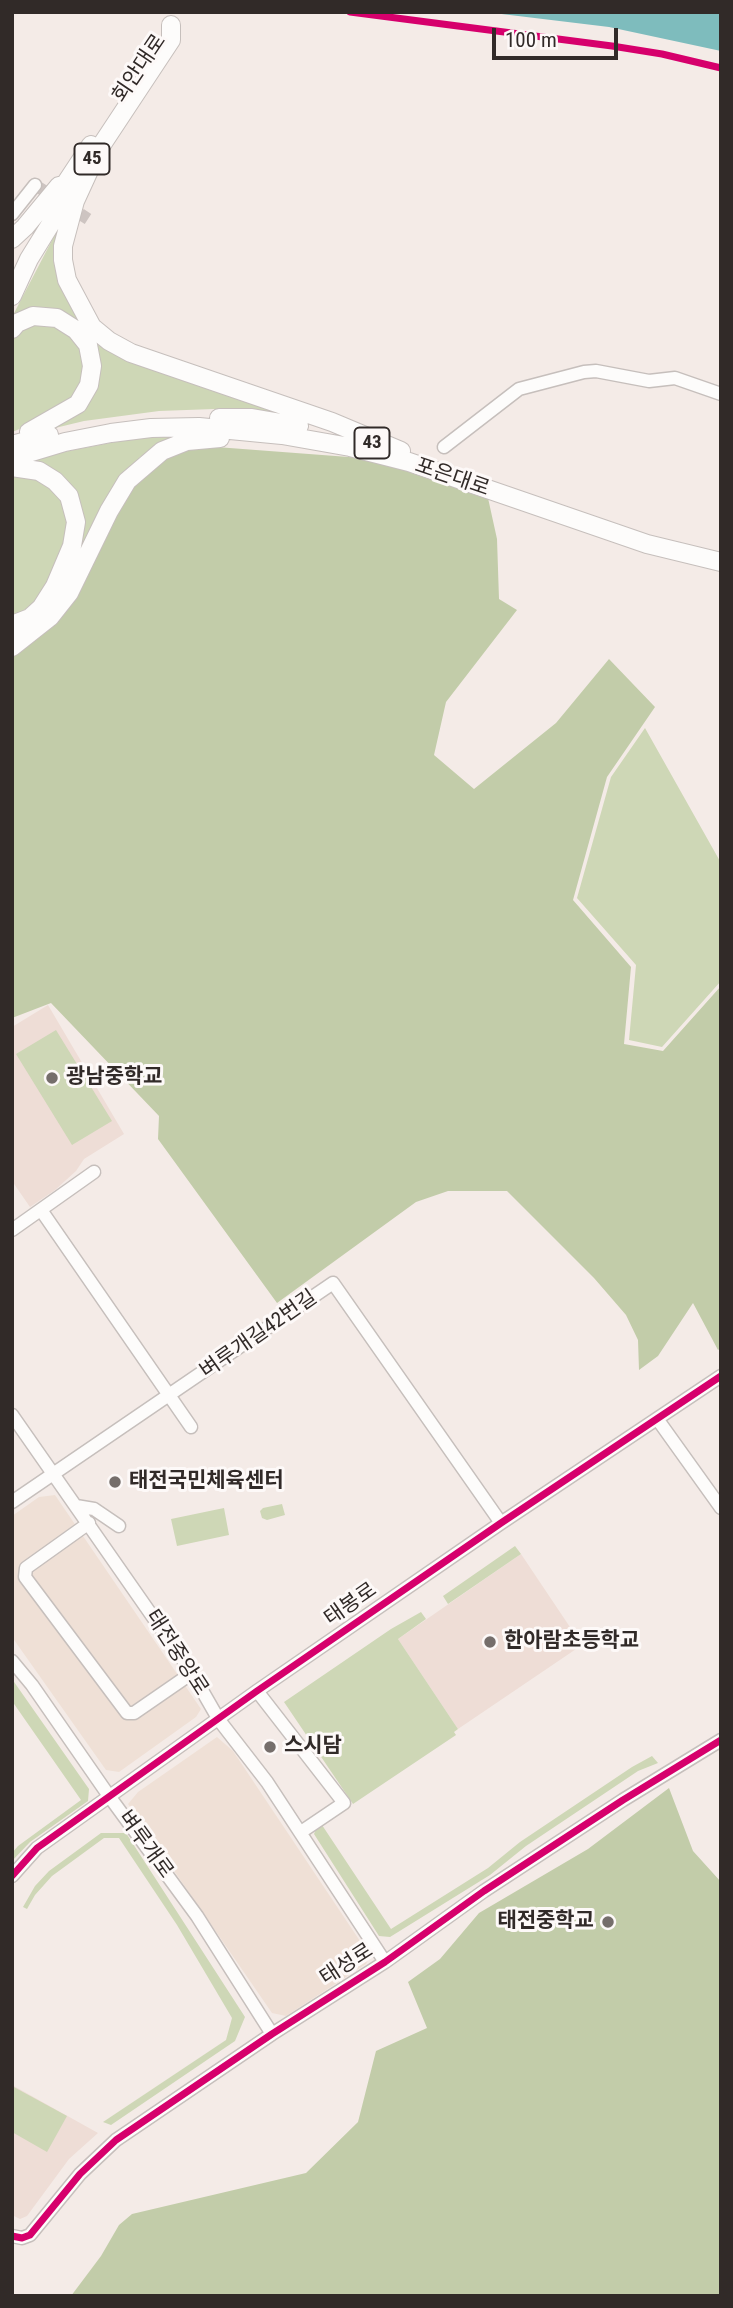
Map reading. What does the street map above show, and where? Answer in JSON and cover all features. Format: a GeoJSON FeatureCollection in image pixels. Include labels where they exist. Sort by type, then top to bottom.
{"type":"FeatureCollection","features":[{"type":"Feature","properties":{"kind":"highway","name":"회안대로"},"geometry":{"type":"LineString","coordinates":[[12,277],[49,209],[171,40],[175,18]]}},
{"type":"Feature","properties":{"kind":"highway","name":"회안대로"},"geometry":{"type":"LineString","coordinates":[[12,296],[30,259],[93,150]]}},
{"type":"Feature","properties":{"kind":"highway"},"geometry":{"type":"LineString","coordinates":[[12,239],[93,150]]}},
{"type":"Feature","properties":{"kind":"highway"},"geometry":{"type":"LineString","coordinates":[[93,150],[62,246],[67,281],[92,327],[109,341],[131,353],[332,422],[407,454]]}},
{"type":"Feature","properties":{"kind":"highway"},"geometry":{"type":"LineString","coordinates":[[12,329],[17,323],[33,316],[57,318],[76,330],[88,345],[92,366],[89,385],[78,404],[12,443]]}},
{"type":"Feature","properties":{"kind":"highway","name":"포은대로"},"geometry":{"type":"LineString","coordinates":[[12,443],[62,431],[148,418],[252,418],[338,433],[671,541],[721,552]]}},
{"type":"Feature","properties":{"kind":"highway","name":"포은대로"},"geometry":{"type":"LineString","coordinates":[[12,458],[77,440],[152,428],[220,428],[282,435],[350,447],[409,462],[647,544],[721,562]]}},
{"type":"Feature","properties":{"kind":"highway"},"geometry":{"type":"LineString","coordinates":[[12,647],[50,617],[69,593],[121,491],[146,462],[162,451],[187,441],[282,435]]}},
{"type":"Feature","properties":{"kind":"highway"},"geometry":{"type":"LineString","coordinates":[[12,467],[39,471],[55,481],[69,496],[76,522],[72,546],[55,586],[30,618],[12,625]]}},
{"type":"Feature","properties":{"kind":"street"},"geometry":{"type":"LineString","coordinates":[[12,214],[35,185]]}},
{"type":"Feature","properties":{"kind":"street"},"geometry":{"type":"LineString","coordinates":[[444,447],[519,388],[584,372],[596,370],[649,381],[675,378],[721,394]]}},
{"type":"Feature","properties":{"kind":"street"},"geometry":{"type":"LineString","coordinates":[[12,1230],[94,1171]]}},
{"type":"Feature","properties":{"kind":"street"},"geometry":{"type":"LineString","coordinates":[[41,1210],[191,1427]]}},
{"type":"Feature","properties":{"kind":"street","name":"벼루개길42번길"},"geometry":{"type":"LineString","coordinates":[[12,1502],[333,1283],[500,1523]]}},
{"type":"Feature","properties":{"kind":"street","name":"태봉로"},"geometry":{"type":"LineString","coordinates":[[12,1876],[37,1848],[257,1691],[500,1523],[721,1376]]}},
{"type":"Feature","properties":{"kind":"street","name":"태전중앙로"},"geometry":{"type":"LineString","coordinates":[[12,1415],[192,1672],[219,1720],[267,1782],[385,1962]]}},
{"type":"Feature","properties":{"kind":"street"},"geometry":{"type":"LineString","coordinates":[[658,1420],[721,1508]]}},
{"type":"Feature","properties":{"kind":"street"},"geometry":{"type":"LineString","coordinates":[[76,1506],[94,1509],[119,1526]]}},
{"type":"Feature","properties":{"kind":"street"},"geometry":{"type":"LineString","coordinates":[[89,1523],[26,1568],[25,1577],[127,1713],[134,1713],[192,1672]]}},
{"type":"Feature","properties":{"kind":"street","name":"벼루개로"},"geometry":{"type":"LineString","coordinates":[[12,1661],[197,1916],[272,2034]]}},
{"type":"Feature","properties":{"kind":"street"},"geometry":{"type":"LineString","coordinates":[[257,1691],[344,1803],[301,1832]]}},
{"type":"Feature","properties":{"kind":"street","name":"태성로"},"geometry":{"type":"LineString","coordinates":[[12,2236],[22,2238],[30,2235],[80,2174],[116,2140],[272,2034],[385,1962],[484,1891],[721,1740]]}},
{"type":"Feature","properties":{"kind":"shaded area","name":"광남중학교"},"geometry":{"type":"Polygon","coordinates":[[[48,1005],[124,1134],[84,1159],[76,1171],[55,1190],[30,1207],[12,1181],[12,1027],[48,1005]]]}},
{"type":"Feature","properties":{"kind":"shaded area"},"geometry":{"type":"Polygon","coordinates":[[[55,1495],[201,1709],[196,1717],[119,1772],[106,1770],[12,1637],[12,1516],[39,1497],[55,1495]]]}},
{"type":"Feature","properties":{"kind":"shaded area","name":"한아람초등학교"},"geometry":{"type":"Polygon","coordinates":[[[521,1554],[582,1645],[458,1729],[398,1639],[521,1554]]]}},
{"type":"Feature","properties":{"kind":"shaded area"},"geometry":{"type":"Polygon","coordinates":[[[217,1737],[233,1751],[370,1956],[366,1964],[286,2016],[272,2013],[128,1804],[138,1792],[217,1737]]]}},
{"type":"Feature","properties":{"kind":"shaded area"},"geometry":{"type":"Polygon","coordinates":[[[12,2085],[98,2133],[69,2159],[27,2216],[20,2219],[12,2215],[12,2085]]]}},
{"type":"Feature","properties":{"kind":"green space"},"geometry":{"type":"Polygon","coordinates":[[[62,221],[58,244],[98,339],[302,417],[214,409],[159,411],[52,427],[93,387],[84,332],[12,317],[62,221]]]}},
{"type":"Feature","properties":{"kind":"green space"},"geometry":{"type":"Polygon","coordinates":[[[41,319],[79,339],[87,365],[75,401],[55,415],[12,432],[12,334],[41,319]]]}},
{"type":"Feature","properties":{"kind":"green space"},"geometry":{"type":"Polygon","coordinates":[[[180,436],[140,457],[115,489],[74,572],[12,639],[12,629],[74,561],[65,482],[52,469],[22,460],[135,438],[180,436]]]}},
{"type":"Feature","properties":{"kind":"green space"},"geometry":{"type":"Polygon","coordinates":[[[203,446],[375,459],[488,498],[497,539],[499,599],[517,610],[446,702],[434,755],[474,789],[556,723],[609,659],[655,707],[607,777],[573,900],[631,967],[624,1044],[663,1051],[721,986],[721,1348],[718,1350],[693,1303],[658,1356],[639,1370],[638,1340],[626,1315],[594,1278],[507,1191],[448,1191],[416,1202],[277,1303],[158,1139],[159,1116],[51,1003],[12,1018],[12,655],[131,487],[174,451],[203,446]]]}},
{"type":"Feature","properties":{"kind":"green space"},"geometry":{"type":"Polygon","coordinates":[[[12,474],[39,477],[66,504],[69,540],[53,577],[31,606],[12,617],[12,474]]]}},
{"type":"Feature","properties":{"kind":"green space"},"geometry":{"type":"Polygon","coordinates":[[[645,728],[721,863],[721,981],[662,1047],[629,1040],[636,965],[577,898],[611,777],[645,728]]]}},
{"type":"Feature","properties":{"kind":"green space"},"geometry":{"type":"Polygon","coordinates":[[[56,1030],[112,1121],[72,1145],[16,1054],[56,1030]]]}},
{"type":"Feature","properties":{"kind":"green space"},"geometry":{"type":"Polygon","coordinates":[[[282,1504],[285,1515],[267,1520],[262,1518],[260,1511],[263,1508],[282,1504]]]}},
{"type":"Feature","properties":{"kind":"green space"},"geometry":{"type":"Polygon","coordinates":[[[224,1508],[229,1535],[177,1546],[171,1519],[224,1508]]]}},
{"type":"Feature","properties":{"kind":"green space"},"geometry":{"type":"Polygon","coordinates":[[[515,1546],[521,1554],[448,1604],[443,1596],[515,1546]]]}},
{"type":"Feature","properties":{"kind":"green space"},"geometry":{"type":"Polygon","coordinates":[[[421,1612],[426,1619],[398,1639],[458,1729],[454,1732],[456,1735],[353,1804],[284,1702],[391,1629],[421,1612]]]}},
{"type":"Feature","properties":{"kind":"green space"},"geometry":{"type":"Polygon","coordinates":[[[12,1679],[89,1789],[88,1801],[30,1842],[12,1861],[12,1853],[18,1846],[81,1800],[12,1701],[12,1679]]]}},
{"type":"Feature","properties":{"kind":"green space"},"geometry":{"type":"Polygon","coordinates":[[[652,1756],[658,1763],[638,1771],[526,1846],[490,1875],[390,1937],[379,1936],[314,1834],[322,1825],[391,1929],[488,1868],[520,1842],[652,1756]]]}},
{"type":"Feature","properties":{"kind":"green space"},"geometry":{"type":"Polygon","coordinates":[[[669,1788],[693,1851],[721,1882],[721,2296],[71,2296],[101,2256],[119,2225],[132,2214],[306,2173],[358,2122],[376,2051],[427,2028],[408,1982],[440,1959],[479,1913],[588,1849],[669,1788]]]}},
{"type":"Feature","properties":{"kind":"green space"},"geometry":{"type":"Polygon","coordinates":[[[101,1833],[126,1833],[245,2017],[235,2041],[111,2125],[103,2122],[226,2040],[232,2018],[177,1925],[119,1838],[104,1838],[52,1876],[27,1909],[23,1907],[35,1886],[49,1871],[101,1833]]]}},
{"type":"Feature","properties":{"kind":"green space"},"geometry":{"type":"Polygon","coordinates":[[[12,2086],[67,2116],[47,2152],[12,2132],[12,2086]]]}},
{"type":"Feature","properties":{"kind":"water"},"geometry":{"type":"Polygon","coordinates":[[[485,12],[721,12],[721,51],[609,27],[485,12]]]}},
{"type":"Feature","properties":{"kind":"tunnel"},"geometry":{"type":"LineString","coordinates":[[35,185],[88,219]]}},
{"type":"Feature","properties":{"kind":"cycle path"},"geometry":{"type":"LineString","coordinates":[[350,12],[612,46],[721,68]]}},
{"type":"Feature","properties":{"kind":"cycle path"},"geometry":{"type":"LineString","coordinates":[[12,1876],[37,1848],[257,1691],[721,1376]]}},
{"type":"Feature","properties":{"kind":"cycle path"},"geometry":{"type":"LineString","coordinates":[[12,2236],[22,2238],[30,2235],[80,2174],[116,2140],[272,2034],[385,1962],[484,1891],[721,1740]]}},
{"type":"Feature","properties":{"kind":"place","name":"광남중학교"},"geometry":{"type":"Point","coordinates":[52,1078]}},
{"type":"Feature","properties":{"kind":"place","name":"태전국민체육센터"},"geometry":{"type":"Point","coordinates":[115,1482]}},
{"type":"Feature","properties":{"kind":"place","name":"한아람초등학교"},"geometry":{"type":"Point","coordinates":[490,1642]}},
{"type":"Feature","properties":{"kind":"place","name":"스시담"},"geometry":{"type":"Point","coordinates":[270,1747]}},
{"type":"Feature","properties":{"kind":"place","name":"태전중학교"},"geometry":{"type":"Point","coordinates":[608,1922]}}]}
